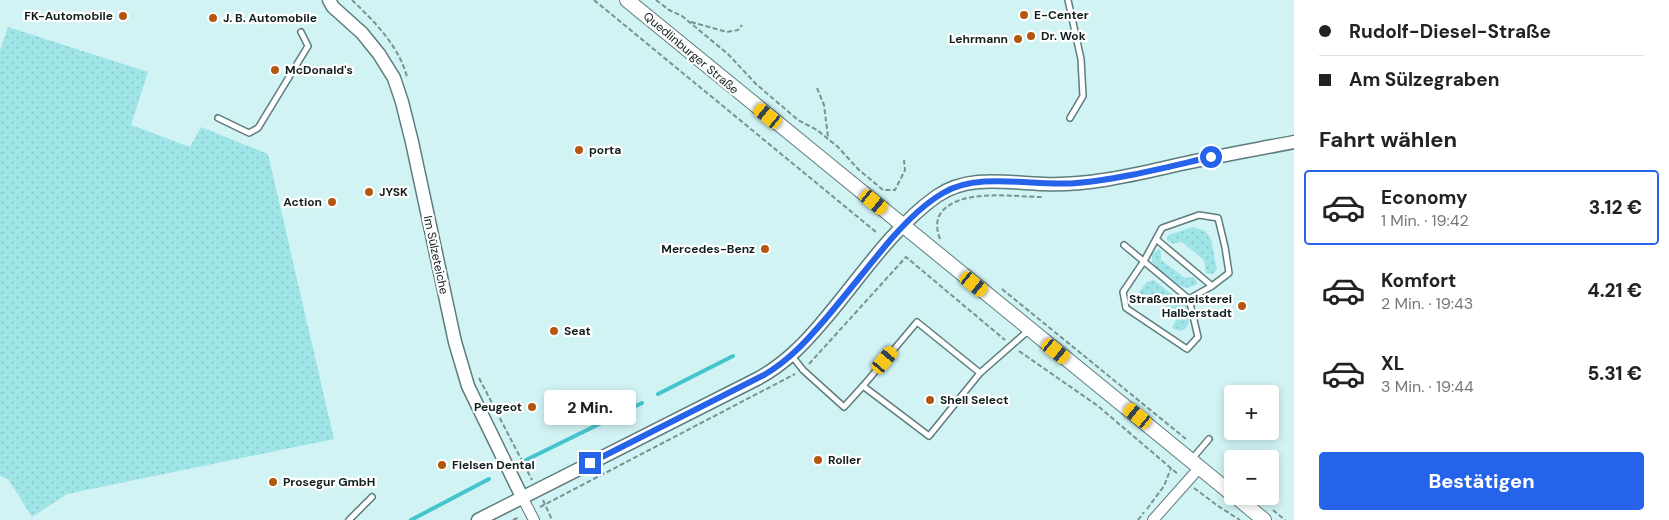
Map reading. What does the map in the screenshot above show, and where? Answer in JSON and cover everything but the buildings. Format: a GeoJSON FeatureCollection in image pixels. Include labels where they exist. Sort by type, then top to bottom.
{"type":"FeatureCollection","features":[{"type":"Feature","properties":{"kind":"main road","name":"Quedlinburger Straße"},"geometry":{"type":"LineString","coordinates":[[632,4],[1030,329],[1197,459],[1224,485]]}},
{"type":"Feature","properties":{"kind":"main road","name":"Quedlinburger Straße"},"geometry":{"type":"LineString","coordinates":[[1246,505],[1264,520]]}},
{"type":"Feature","properties":{"kind":"street","name":"Im Sülzeteiche"},"geometry":{"type":"LineString","coordinates":[[329,0],[333,7],[362,33],[379,54],[394,78],[404,110],[454,342],[468,386],[534,520]]}},
{"type":"Feature","properties":{"kind":"street"},"geometry":{"type":"LineString","coordinates":[[478,520],[764,375],[792,356],[807,341],[903,226],[938,195],[952,188],[968,183],[987,182],[1060,185],[1079,183],[1294,142]]}},
{"type":"Feature","properties":{"kind":"street"},"geometry":{"type":"LineString","coordinates":[[1153,520],[1187,482],[1197,459]]}},
{"type":"Feature","properties":{"kind":"lane"},"geometry":{"type":"LineString","coordinates":[[1068,0],[1081,60],[1084,96],[1070,118]]}},
{"type":"Feature","properties":{"kind":"lane"},"geometry":{"type":"LineString","coordinates":[[218,118],[248,133],[258,128],[308,46],[301,32]]}},
{"type":"Feature","properties":{"kind":"lane"},"geometry":{"type":"LineString","coordinates":[[1124,245],[1144,262],[1190,299],[1198,337],[1187,349],[1126,308],[1123,292],[1144,262],[1162,228],[1199,215],[1218,218],[1226,247],[1228,274],[1190,299]]}},
{"type":"Feature","properties":{"kind":"lane"},"geometry":{"type":"LineString","coordinates":[[1156,239],[1212,286]]}},
{"type":"Feature","properties":{"kind":"lane"},"geometry":{"type":"LineString","coordinates":[[792,356],[803,370],[844,407],[917,322],[980,373]]}},
{"type":"Feature","properties":{"kind":"lane"},"geometry":{"type":"LineString","coordinates":[[863,386],[929,436],[980,373],[1030,329]]}},
{"type":"Feature","properties":{"kind":"lane"},"geometry":{"type":"LineString","coordinates":[[1197,459],[1209,439]]}},
{"type":"Feature","properties":{"kind":"lane"},"geometry":{"type":"LineString","coordinates":[[349,520],[372,497]]}},
{"type":"Feature","properties":{"kind":"path"},"geometry":{"type":"LineString","coordinates":[[352,0],[374,22],[394,47],[408,78]]}},
{"type":"Feature","properties":{"kind":"path"},"geometry":{"type":"LineString","coordinates":[[594,0],[876,232]]}},
{"type":"Feature","properties":{"kind":"path"},"geometry":{"type":"LineString","coordinates":[[656,0],[669,10],[682,16],[728,54],[756,84],[798,120],[828,138],[858,169],[883,190],[895,190],[905,170],[904,160]]}},
{"type":"Feature","properties":{"kind":"path"},"geometry":{"type":"LineString","coordinates":[[689,22],[727,32],[738,30],[742,25]]}},
{"type":"Feature","properties":{"kind":"path"},"geometry":{"type":"LineString","coordinates":[[817,88],[824,105],[828,138]]}},
{"type":"Feature","properties":{"kind":"path"},"geometry":{"type":"LineString","coordinates":[[941,239],[939,237],[937,221],[940,214],[950,205],[963,200],[988,195],[1043,197]]}},
{"type":"Feature","properties":{"kind":"path"},"geometry":{"type":"LineString","coordinates":[[906,257],[1011,345],[1098,406],[1187,482],[1240,520]]}},
{"type":"Feature","properties":{"kind":"path"},"geometry":{"type":"LineString","coordinates":[[1001,288],[1197,459]]}},
{"type":"Feature","properties":{"kind":"path"},"geometry":{"type":"LineString","coordinates":[[477,374],[552,520]]}},
{"type":"Feature","properties":{"kind":"path"},"geometry":{"type":"LineString","coordinates":[[1138,520],[1164,486],[1171,468]]}},
{"type":"Feature","properties":{"kind":"shaded area"},"geometry":{"type":"Polygon","coordinates":[[[8,27],[148,72],[131,125],[190,147],[201,127],[268,154],[334,439],[67,494],[32,517],[8,479],[0,476],[0,50],[8,27]]]}},
{"type":"Feature","properties":{"kind":"shaded area"},"geometry":{"type":"Polygon","coordinates":[[[1193,227],[1205,231],[1211,239],[1217,270],[1212,274],[1206,273],[1204,260],[1182,242],[1173,244],[1167,240],[1168,235],[1193,227]]]}},
{"type":"Feature","properties":{"kind":"shaded area"},"geometry":{"type":"Polygon","coordinates":[[[1159,249],[1161,251],[1161,260],[1185,278],[1194,277],[1198,284],[1187,288],[1178,285],[1156,267],[1152,261],[1152,254],[1159,249]]]}},
{"type":"Feature","properties":{"kind":"shaded area"},"geometry":{"type":"Polygon","coordinates":[[[1154,280],[1186,306],[1189,323],[1185,329],[1180,331],[1172,328],[1178,315],[1150,294],[1143,304],[1139,299],[1139,292],[1147,282],[1154,280]]]}},
{"type":"Feature","properties":{"kind":"waterway"},"geometry":{"type":"LineString","coordinates":[[658,394],[733,356]]}},
{"type":"Feature","properties":{"kind":"waterway"},"geometry":{"type":"LineString","coordinates":[[526,460],[642,403]]}},
{"type":"Feature","properties":{"kind":"waterway"},"geometry":{"type":"LineString","coordinates":[[411,520],[489,479]]}},
{"type":"Feature","properties":{"kind":"place","name":"E-Center"},"geometry":{"type":"Point","coordinates":[1024,15]}},
{"type":"Feature","properties":{"kind":"place","name":"FK-Automobile"},"geometry":{"type":"Point","coordinates":[123,16]}},
{"type":"Feature","properties":{"kind":"place","name":"J. B. Automobile"},"geometry":{"type":"Point","coordinates":[213,18]}},
{"type":"Feature","properties":{"kind":"place","name":"Dr. Wok"},"geometry":{"type":"Point","coordinates":[1031,36]}},
{"type":"Feature","properties":{"kind":"place","name":"Lehrmann"},"geometry":{"type":"Point","coordinates":[1018,39]}},
{"type":"Feature","properties":{"kind":"place","name":"McDonald's"},"geometry":{"type":"Point","coordinates":[275,70]}},
{"type":"Feature","properties":{"kind":"place","name":"porta"},"geometry":{"type":"Point","coordinates":[579,150]}},
{"type":"Feature","properties":{"kind":"place","name":"JYSK"},"geometry":{"type":"Point","coordinates":[369,192]}},
{"type":"Feature","properties":{"kind":"place","name":"Action"},"geometry":{"type":"Point","coordinates":[332,202]}},
{"type":"Feature","properties":{"kind":"place","name":"Mercedes-Benz"},"geometry":{"type":"Point","coordinates":[765,249]}},
{"type":"Feature","properties":{"kind":"place","name":"Straßenmeisterei Halberstadt"},"geometry":{"type":"Point","coordinates":[1242,306]}},
{"type":"Feature","properties":{"kind":"place","name":"Seat"},"geometry":{"type":"Point","coordinates":[554,331]}},
{"type":"Feature","properties":{"kind":"place","name":"Shell Select"},"geometry":{"type":"Point","coordinates":[930,400]}},
{"type":"Feature","properties":{"kind":"place","name":"Peugeot"},"geometry":{"type":"Point","coordinates":[532,407]}},
{"type":"Feature","properties":{"kind":"place","name":"Roller"},"geometry":{"type":"Point","coordinates":[818,460]}},
{"type":"Feature","properties":{"kind":"place","name":"Fielsen Dental"},"geometry":{"type":"Point","coordinates":[442,465]}},
{"type":"Feature","properties":{"kind":"place","name":"Prosegur GmbH"},"geometry":{"type":"Point","coordinates":[273,482]}},
{"type":"Feature","properties":{"kind":"route"},"geometry":{"type":"LineString","coordinates":[[590,463],[764,375],[786,361],[807,341],[903,226],[938,195],[952,188],[977,182],[1060,185],[1079,183],[1150,171],[1211,157]]}}]}
